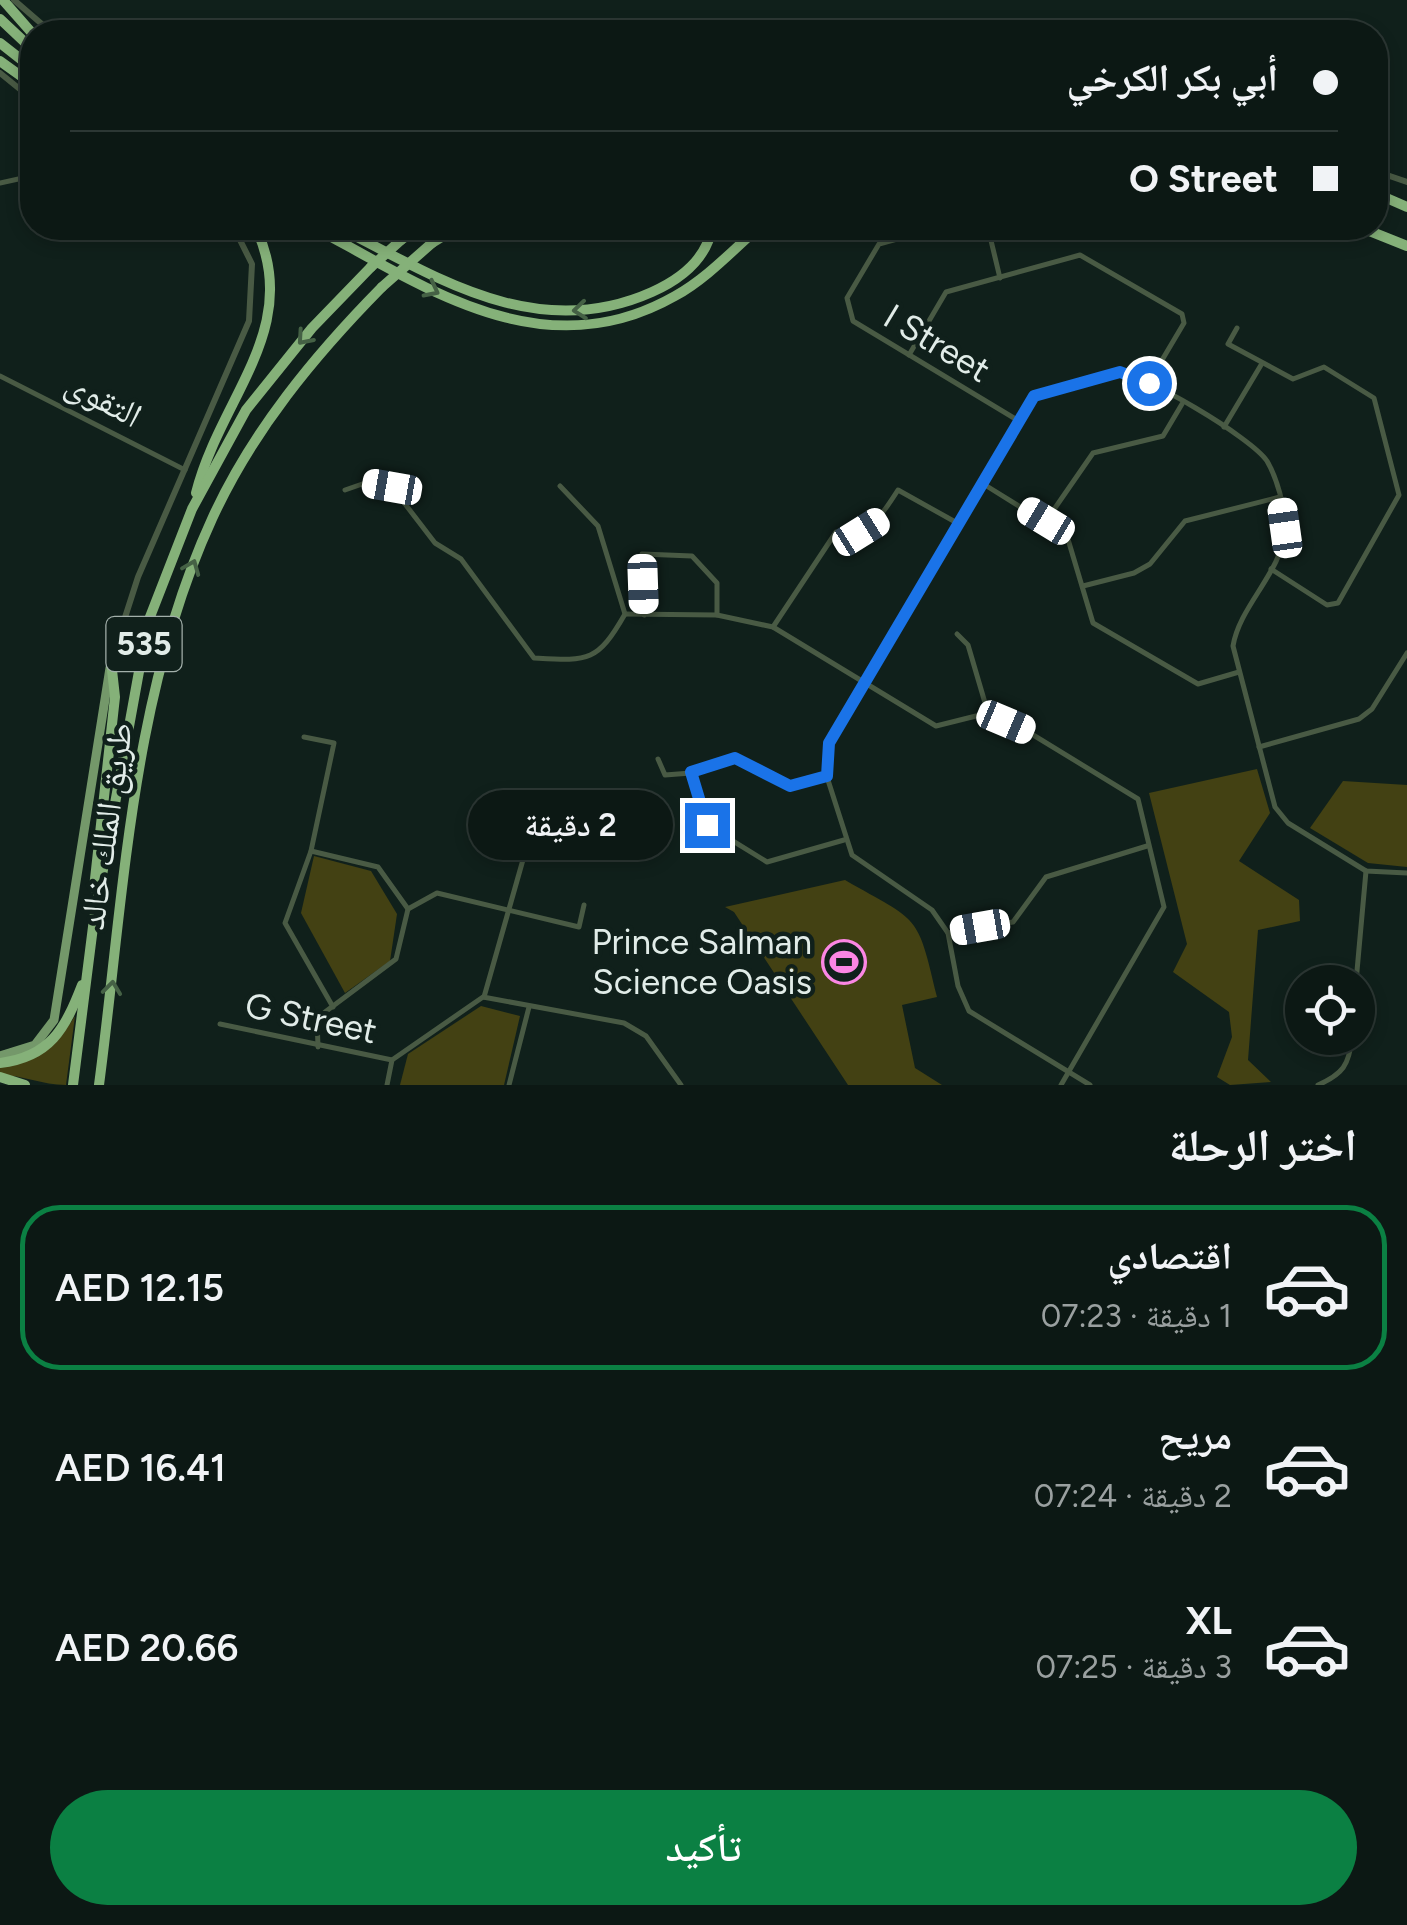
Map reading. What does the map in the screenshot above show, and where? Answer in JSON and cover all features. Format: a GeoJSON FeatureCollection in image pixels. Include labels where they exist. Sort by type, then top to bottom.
{"type":"FeatureCollection","features":[{"type":"Feature","properties":{"kind":"highway"},"geometry":{"type":"LineString","coordinates":[[3,0],[21,20]]}},
{"type":"Feature","properties":{"kind":"highway"},"geometry":{"type":"LineString","coordinates":[[0,19],[20,38]]}},
{"type":"Feature","properties":{"kind":"highway"},"geometry":{"type":"LineString","coordinates":[[0,42],[20,58]]}},
{"type":"Feature","properties":{"kind":"highway"},"geometry":{"type":"LineString","coordinates":[[192,509],[205,459],[267,328],[273,302],[270,258],[262,240]]}},
{"type":"Feature","properties":{"kind":"highway"},"geometry":{"type":"LineString","coordinates":[[338,240],[458,304],[526,323],[561,325],[599,322],[674,297],[743,240]]}},
{"type":"Feature","properties":{"kind":"highway"},"geometry":{"type":"LineString","coordinates":[[364,240],[466,292],[498,304],[551,313],[632,301],[678,280],[704,251],[708,240]]}},
{"type":"Feature","properties":{"kind":"highway","name":"طريق الملك خالد"},"geometry":{"type":"LineString","coordinates":[[73,1085],[94,919],[148,622],[192,509],[246,410],[312,328],[401,240]]}},
{"type":"Feature","properties":{"kind":"highway","name":"طريق الملك خالد"},"geometry":{"type":"LineString","coordinates":[[99,1085],[142,755],[156,678],[182,592],[212,517],[256,438],[319,355],[382,287],[437,240]]}},
{"type":"Feature","properties":{"kind":"highway"},"geometry":{"type":"LineString","coordinates":[[94,919],[94,860],[114,697],[112,660]]}},
{"type":"Feature","properties":{"kind":"highway"},"geometry":{"type":"LineString","coordinates":[[0,1060],[35,1054],[58,1038],[88,970]]}},
{"type":"Feature","properties":{"kind":"highway"},"geometry":{"type":"LineString","coordinates":[[0,1078],[25,1085]]}},
{"type":"Feature","properties":{"kind":"main road"},"geometry":{"type":"LineString","coordinates":[[0,1060],[35,1045],[54,1020],[112,660]]}},
{"type":"Feature","properties":{"kind":"street"},"geometry":{"type":"LineString","coordinates":[[14,0],[37,20]]}},
{"type":"Feature","properties":{"kind":"street"},"geometry":{"type":"LineString","coordinates":[[0,73],[20,89]]}},
{"type":"Feature","properties":{"kind":"street"},"geometry":{"type":"LineString","coordinates":[[112,660],[138,577],[252,304],[252,264],[240,240]]}},
{"type":"Feature","properties":{"kind":"street","name":"I Street"},"geometry":{"type":"LineString","coordinates":[[894,240],[879,244],[847,298],[853,321],[1019,421]]}},
{"type":"Feature","properties":{"kind":"street"},"geometry":{"type":"LineString","coordinates":[[991,240],[1000,279]]}},
{"type":"Feature","properties":{"kind":"street"},"geometry":{"type":"LineString","coordinates":[[910,355],[946,292],[1080,255],[1182,314],[1184,324],[1149,383]]}},
{"type":"Feature","properties":{"kind":"street"},"geometry":{"type":"LineString","coordinates":[[1237,328],[1228,344],[1261,364],[1292,379],[1324,367],[1374,398],[1399,494],[1338,602],[1326,604],[1270,568]]}},
{"type":"Feature","properties":{"kind":"street"},"geometry":{"type":"LineString","coordinates":[[1224,427],[1261,364]]}},
{"type":"Feature","properties":{"kind":"street"},"geometry":{"type":"LineString","coordinates":[[1090,1085],[969,1011],[958,986],[948,933],[932,910],[852,855],[844,840],[827,776],[829,743],[1034,396],[1120,372],[1149,383],[1250,441],[1268,462],[1285,528],[1270,568],[1236,628],[1233,646],[1274,807],[1282,817],[1366,870],[1407,873]]}},
{"type":"Feature","properties":{"kind":"street","name":"التقوى"},"geometry":{"type":"LineString","coordinates":[[0,376],[185,470]]}},
{"type":"Feature","properties":{"kind":"street"},"geometry":{"type":"LineString","coordinates":[[1046,521],[1093,454],[1163,436],[1182,404]]}},
{"type":"Feature","properties":{"kind":"street"},"geometry":{"type":"LineString","coordinates":[[345,490],[368,482],[392,487],[434,543],[461,559],[534,658],[584,661],[606,646],[625,614],[598,526],[560,486]]}},
{"type":"Feature","properties":{"kind":"street"},"geometry":{"type":"LineString","coordinates":[[984,484],[1067,536],[1093,622],[1198,684],[1240,672]]}},
{"type":"Feature","properties":{"kind":"street"},"geometry":{"type":"LineString","coordinates":[[773,627],[836,532],[861,532],[879,520],[898,490],[959,524]]}},
{"type":"Feature","properties":{"kind":"street"},"geometry":{"type":"LineString","coordinates":[[1083,586],[1134,574],[1150,564],[1185,521],[1280,497]]}},
{"type":"Feature","properties":{"kind":"street"},"geometry":{"type":"LineString","coordinates":[[644,615],[642,554],[692,556],[717,584],[716,615]]}},
{"type":"Feature","properties":{"kind":"street"},"geometry":{"type":"LineString","coordinates":[[625,614],[716,615],[773,627],[936,726],[988,714],[1025,730],[1138,799],[1164,907],[1061,1085]]}},
{"type":"Feature","properties":{"kind":"street"},"geometry":{"type":"LineString","coordinates":[[957,634],[968,646],[988,714]]}},
{"type":"Feature","properties":{"kind":"street"},"geometry":{"type":"LineString","coordinates":[[1260,747],[1359,720],[1372,709],[1407,653]]}},
{"type":"Feature","properties":{"kind":"street"},"geometry":{"type":"LineString","coordinates":[[304,736],[334,743],[311,851],[285,923],[333,1008]]}},
{"type":"Feature","properties":{"kind":"street"},"geometry":{"type":"LineString","coordinates":[[658,758],[665,775],[691,772],[735,758],[790,786],[827,776]]}},
{"type":"Feature","properties":{"kind":"street"},"geometry":{"type":"LineString","coordinates":[[691,772],[707,825],[767,862],[844,840]]}},
{"type":"Feature","properties":{"kind":"street"},"geometry":{"type":"LineString","coordinates":[[388,1085],[392,1060],[483,998],[534,822],[510,817]]}},
{"type":"Feature","properties":{"kind":"street"},"geometry":{"type":"LineString","coordinates":[[948,933],[1012,922],[1046,877],[1147,846]]}},
{"type":"Feature","properties":{"kind":"street"},"geometry":{"type":"LineString","coordinates":[[311,851],[378,867],[408,909]]}},
{"type":"Feature","properties":{"kind":"street"},"geometry":{"type":"LineString","coordinates":[[1358,965],[1366,870]]}},
{"type":"Feature","properties":{"kind":"street"},"geometry":{"type":"LineString","coordinates":[[318,1048],[316,1018],[396,959],[408,909],[437,893],[579,926],[584,905]]}},
{"type":"Feature","properties":{"kind":"street"},"geometry":{"type":"LineString","coordinates":[[483,998],[624,1023],[646,1036],[681,1085]]}},
{"type":"Feature","properties":{"kind":"street"},"geometry":{"type":"LineString","coordinates":[[509,1085],[529,1006]]}},
{"type":"Feature","properties":{"kind":"street","name":"G Street"},"geometry":{"type":"LineString","coordinates":[[220,1024],[318,1048],[392,1060]]}},
{"type":"Feature","properties":{"kind":"street"},"geometry":{"type":"LineString","coordinates":[[1318,1085],[1341,1073],[1351,1055]]}},
{"type":"Feature","properties":{"kind":"shaded area"},"geometry":{"type":"Polygon","coordinates":[[[1257,769],[1270,813],[1239,861],[1299,900],[1300,921],[1258,930],[1248,1060],[1271,1082],[1230,1085],[1217,1077],[1232,1037],[1229,1012],[1173,972],[1187,944],[1149,793],[1257,769]]]}},
{"type":"Feature","properties":{"kind":"shaded area"},"geometry":{"type":"Polygon","coordinates":[[[1343,781],[1407,785],[1407,867],[1368,863],[1310,828],[1343,781]]]}},
{"type":"Feature","properties":{"kind":"shaded area"},"geometry":{"type":"Polygon","coordinates":[[[314,856],[371,871],[397,914],[390,961],[345,993],[301,913],[314,856]]]}},
{"type":"Feature","properties":{"kind":"shaded area"},"geometry":{"type":"Polygon","coordinates":[[[845,880],[902,914],[919,934],[937,997],[902,1005],[915,1068],[942,1085],[848,1085],[734,912],[725,907],[845,880]]]}},
{"type":"Feature","properties":{"kind":"shaded area"},"geometry":{"type":"Polygon","coordinates":[[[481,1006],[520,1016],[504,1085],[400,1085],[408,1054],[481,1006]]]}},
{"type":"Feature","properties":{"kind":"shaded area"},"geometry":{"type":"Polygon","coordinates":[[[75,1016],[66,1085],[0,1075],[0,1067],[51,1043],[75,1016]]]}},
{"type":"Feature","properties":{"kind":"place","name":"Prince Salman Science Oasis"},"geometry":{"type":"Point","coordinates":[844,962]}},
{"type":"Feature","properties":{"kind":"route"},"geometry":{"type":"LineString","coordinates":[[707,825],[691,772],[735,758],[790,786],[827,776],[829,743],[1034,396],[1120,372],[1149,383]]}}]}
